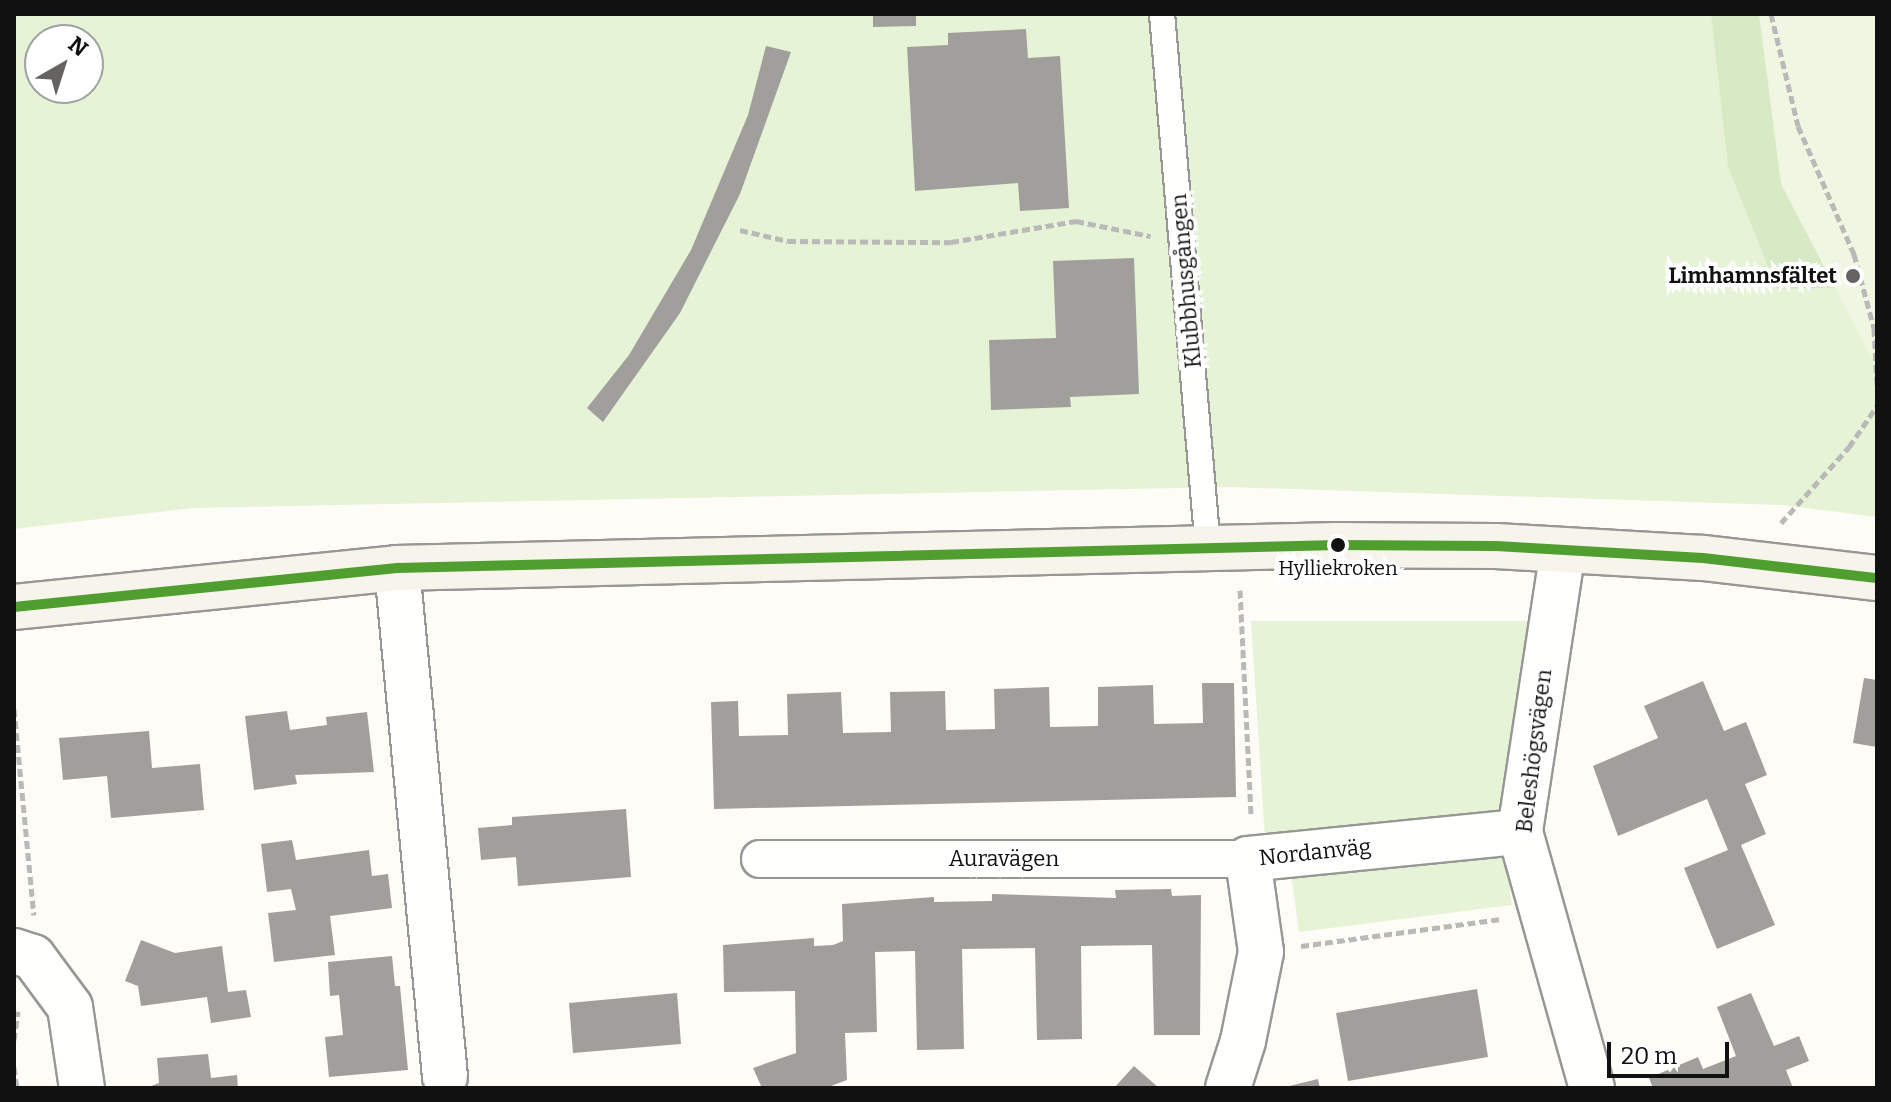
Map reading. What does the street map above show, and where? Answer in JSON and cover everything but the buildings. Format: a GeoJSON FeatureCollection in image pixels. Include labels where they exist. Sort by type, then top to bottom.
{"type":"FeatureCollection","features":[{"type":"Feature","properties":{"kind":"main road"},"geometry":{"type":"LineString","coordinates":[[14,607],[397,568],[1224,562],[1386,545],[1703,558],[1877,578]]}},
{"type":"Feature","properties":{"kind":"street","name":"Beleshögsvägen"},"geometry":{"type":"LineString","coordinates":[[1563,550],[1520,832],[1592,1088]]}},
{"type":"Feature","properties":{"kind":"street"},"geometry":{"type":"LineString","coordinates":[[397,568],[445,1077]]}},
{"type":"Feature","properties":{"kind":"street","name":"Nordanväg"},"geometry":{"type":"LineString","coordinates":[[1228,1088],[1243,1041],[1261,952],[1250,842],[1520,832]]}},
{"type":"Feature","properties":{"kind":"street","name":"Auravägen"},"geometry":{"type":"LineString","coordinates":[[760,859],[1250,842]]}},
{"type":"Feature","properties":{"kind":"street"},"geometry":{"type":"LineString","coordinates":[[23,954],[70,1007],[82,1088]]}},
{"type":"Feature","properties":{"kind":"lane","name":"Klubbhusgången"},"geometry":{"type":"LineString","coordinates":[[1162,14],[1184,243],[1224,562]]}},
{"type":"Feature","properties":{"kind":"path"},"geometry":{"type":"LineString","coordinates":[[1771,14],[1798,126],[1854,254],[1875,330],[1877,385]]}},
{"type":"Feature","properties":{"kind":"path"},"geometry":{"type":"LineString","coordinates":[[740,230],[788,241],[951,242],[1076,221],[1184,243]]}},
{"type":"Feature","properties":{"kind":"path"},"geometry":{"type":"LineString","coordinates":[[1773,530],[1832,468],[1877,406]]}},
{"type":"Feature","properties":{"kind":"path"},"geometry":{"type":"LineString","coordinates":[[1224,562],[1250,842]]}},
{"type":"Feature","properties":{"kind":"path"},"geometry":{"type":"LineString","coordinates":[[14,709],[34,890],[23,954]]}},
{"type":"Feature","properties":{"kind":"path"},"geometry":{"type":"LineString","coordinates":[[1261,952],[1543,913]]}},
{"type":"Feature","properties":{"kind":"path"},"geometry":{"type":"LineString","coordinates":[[14,1067],[17,1088]]}},
{"type":"Feature","properties":{"kind":"green space"},"geometry":{"type":"Polygon","coordinates":[[[14,14],[1877,14],[1877,517],[1783,505],[1228,487],[193,508],[14,529],[14,14]]]}},
{"type":"Feature","properties":{"kind":"green space","name":"Limhamnsfältet"},"geometry":{"type":"Polygon","coordinates":[[[1711,14],[1857,14],[1877,55],[1877,287],[1777,289],[1728,167],[1711,14]]]}},
{"type":"Feature","properties":{"kind":"green space","name":"Limhamnsfältet"},"geometry":{"type":"Polygon","coordinates":[[[1759,14],[1877,14],[1877,368],[1781,184],[1759,14]]]}},
{"type":"Feature","properties":{"kind":"green space"},"geometry":{"type":"Polygon","coordinates":[[[1251,621],[1530,621],[1503,816],[1265,838],[1251,621]]]}},
{"type":"Feature","properties":{"kind":"green space"},"geometry":{"type":"Polygon","coordinates":[[[1505,846],[1512,905],[1299,932],[1291,873],[1505,846]]]}},
{"type":"Feature","properties":{"kind":"transit line"},"geometry":{"type":"LineString","coordinates":[[14,607],[397,568],[1338,545],[1496,546],[1703,558],[1877,578]]}},
{"type":"Feature","properties":{"kind":"place","name":"Limhamnsfältet"},"geometry":{"type":"Point","coordinates":[1853,276]}},
{"type":"Feature","properties":{"kind":"place","name":"Hylliekroken"},"geometry":{"type":"Point","coordinates":[1338,545]}}]}
